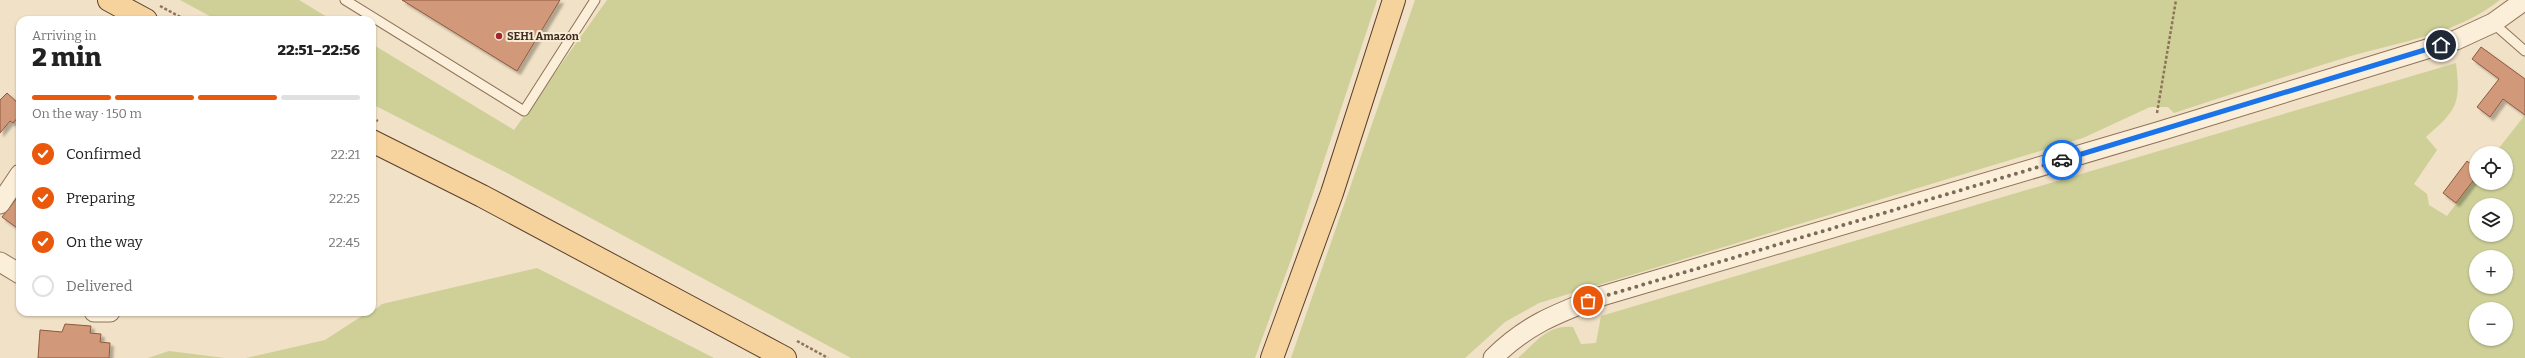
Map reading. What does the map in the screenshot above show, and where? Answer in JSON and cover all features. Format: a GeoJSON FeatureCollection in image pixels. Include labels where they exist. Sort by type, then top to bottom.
{"type":"FeatureCollection","features":[{"type":"Feature","properties":{"kind":"main road"},"geometry":{"type":"LineString","coordinates":[[109,0],[151,12]]}},
{"type":"Feature","properties":{"kind":"main road"},"geometry":{"type":"LineString","coordinates":[[1272,358],[1332,193],[1394,0]]}},
{"type":"Feature","properties":{"kind":"main road"},"geometry":{"type":"LineString","coordinates":[[376,143],[482,196],[785,358]]}},
{"type":"Feature","properties":{"kind":"street"},"geometry":{"type":"LineString","coordinates":[[1493,358],[1507,343],[1546,317],[1602,296],[2157,132],[2456,40],[2493,23],[2525,0]]}},
{"type":"Feature","properties":{"kind":"street"},"geometry":{"type":"LineString","coordinates":[[0,204],[16,180]]}},
{"type":"Feature","properties":{"kind":"street"},"geometry":{"type":"LineString","coordinates":[[0,262],[16,272]]}},
{"type":"Feature","properties":{"kind":"lane"},"geometry":{"type":"LineString","coordinates":[[345,0],[371,16]]}},
{"type":"Feature","properties":{"kind":"lane"},"geometry":{"type":"LineString","coordinates":[[376,19],[524,112],[595,0]]}},
{"type":"Feature","properties":{"kind":"lane"},"geometry":{"type":"LineString","coordinates":[[2493,23],[2525,51]]}},
{"type":"Feature","properties":{"kind":"path"},"geometry":{"type":"LineString","coordinates":[[2157,132],[2156,107],[2176,0]]}},
{"type":"Feature","properties":{"kind":"path"},"geometry":{"type":"LineString","coordinates":[[151,12],[168,16]]}},
{"type":"Feature","properties":{"kind":"green space"},"geometry":{"type":"Polygon","coordinates":[[[180,0],[299,0],[325,16],[210,16],[180,0]]]}},
{"type":"Feature","properties":{"kind":"green space"},"geometry":{"type":"Polygon","coordinates":[[[607,0],[1377,0],[1292,257],[1255,358],[851,358],[507,173],[376,106],[376,46],[514,130],[607,0]]]}},
{"type":"Feature","properties":{"kind":"green space"},"geometry":{"type":"Polygon","coordinates":[[[1415,0],[2500,0],[2483,12],[2466,21],[2448,29],[2410,41],[2351,56],[2174,113],[2168,107],[2150,107],[2083,138],[1539,303],[1505,322],[1465,358],[1291,358],[1415,0]]]}},
{"type":"Feature","properties":{"kind":"green space"},"geometry":{"type":"Polygon","coordinates":[[[2456,63],[2458,88],[2457,97],[2450,113],[2426,137],[2437,150],[2414,184],[2427,194],[2429,205],[2447,216],[2469,186],[2469,190],[2513,190],[2513,146],[2501,146],[2525,115],[2525,358],[1518,358],[1543,335],[1556,328],[1573,327],[1581,344],[1596,343],[1601,316],[2456,63]]]}},
{"type":"Feature","properties":{"kind":"green space"},"geometry":{"type":"Polygon","coordinates":[[[537,268],[714,358],[246,358],[325,340],[362,316],[376,316],[376,309],[382,304],[537,268]]]}},
{"type":"Feature","properties":{"kind":"green space"},"geometry":{"type":"Polygon","coordinates":[[[169,351],[225,358],[148,358],[169,351]]]}},
{"type":"Feature","properties":{"kind":"building","name":"SEH1 Amazon"},"geometry":{"type":"Polygon","coordinates":[[[402,0],[560,0],[517,71],[402,0]]]}},
{"type":"Feature","properties":{"kind":"building"},"geometry":{"type":"Polygon","coordinates":[[[2481,47],[2525,79],[2525,115],[2503,99],[2490,117],[2477,107],[2499,79],[2472,59],[2481,47]]]}},
{"type":"Feature","properties":{"kind":"building"},"geometry":{"type":"Polygon","coordinates":[[[7,93],[16,101],[16,120],[13,123],[10,121],[0,133],[0,100],[7,93]]]}},
{"type":"Feature","properties":{"kind":"building"},"geometry":{"type":"Polygon","coordinates":[[[2467,161],[2469,163],[2469,186],[2456,203],[2443,193],[2467,161]]]}},
{"type":"Feature","properties":{"kind":"building"},"geometry":{"type":"Polygon","coordinates":[[[16,199],[16,227],[2,217],[16,199]]]}},
{"type":"Feature","properties":{"kind":"building"},"geometry":{"type":"Polygon","coordinates":[[[65,324],[91,326],[90,333],[101,334],[100,342],[110,343],[109,358],[38,358],[40,330],[62,332],[65,324]]]}},
{"type":"Feature","properties":{"kind":"way so far"},"geometry":{"type":"LineString","coordinates":[[1588,301],[2062,160]]}},
{"type":"Feature","properties":{"kind":"place","name":"SEH1 Amazon"},"geometry":{"type":"Point","coordinates":[499,36]}},
{"type":"Feature","properties":{"kind":"route"},"geometry":{"type":"LineString","coordinates":[[2062,160],[2441,45]]}}]}
